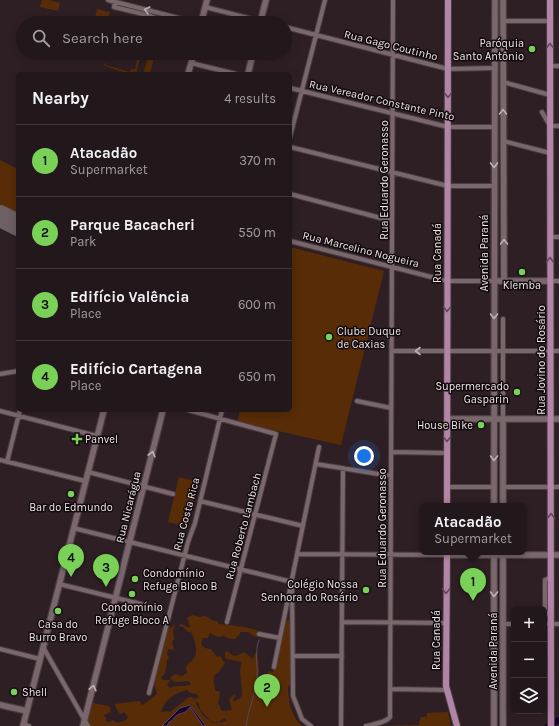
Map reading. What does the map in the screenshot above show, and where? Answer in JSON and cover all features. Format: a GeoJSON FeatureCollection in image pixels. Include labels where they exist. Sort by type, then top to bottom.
{"type":"FeatureCollection","features":[{"type":"Feature","properties":{"kind":"main road","name":"Rua Canadá"},"geometry":{"type":"LineString","coordinates":[[447,503],[448,0]]}},
{"type":"Feature","properties":{"kind":"main road","name":"Rua Jovino do Rosário"},"geometry":{"type":"LineString","coordinates":[[550,0],[551,616],[547,624],[551,723]]}},
{"type":"Feature","properties":{"kind":"main road","name":"Rua Canadá"},"geometry":{"type":"LineString","coordinates":[[446,555],[447,690],[457,726]]}},
{"type":"Feature","properties":{"kind":"street"},"geometry":{"type":"LineString","coordinates":[[108,0],[115,2],[114,6],[166,16]]}},
{"type":"Feature","properties":{"kind":"street"},"geometry":{"type":"LineString","coordinates":[[202,16],[207,0]]}},
{"type":"Feature","properties":{"kind":"street"},"geometry":{"type":"LineString","coordinates":[[262,16],[266,0]]}},
{"type":"Feature","properties":{"kind":"street"},"geometry":{"type":"LineString","coordinates":[[292,130],[324,0]]}},
{"type":"Feature","properties":{"kind":"street","name":"Rua Eduardo Geronasso"},"geometry":{"type":"LineString","coordinates":[[366,726],[389,720],[390,717],[393,0]]}},
{"type":"Feature","properties":{"kind":"street","name":"Avenida Paraná"},"geometry":{"type":"LineString","coordinates":[[495,0],[494,186],[499,281]]}},
{"type":"Feature","properties":{"kind":"street","name":"Avenida Paraná"},"geometry":{"type":"LineString","coordinates":[[503,0],[503,141],[499,281],[499,351],[503,419],[503,503]]}},
{"type":"Feature","properties":{"kind":"street"},"geometry":{"type":"LineString","coordinates":[[205,7],[239,16]]}},
{"type":"Feature","properties":{"kind":"street"},"geometry":{"type":"LineString","coordinates":[[128,8],[151,16]]}},
{"type":"Feature","properties":{"kind":"street"},"geometry":{"type":"LineString","coordinates":[[503,21],[550,21]]}},
{"type":"Feature","properties":{"kind":"street","name":"Rua Gago Coutinho"},"geometry":{"type":"LineString","coordinates":[[292,29],[448,69],[494,68]]}},
{"type":"Feature","properties":{"kind":"street"},"geometry":{"type":"LineString","coordinates":[[189,72],[192,60]]}},
{"type":"Feature","properties":{"kind":"street"},"geometry":{"type":"LineString","coordinates":[[248,72],[251,60]]}},
{"type":"Feature","properties":{"kind":"street"},"geometry":{"type":"LineString","coordinates":[[191,63],[228,72]]}},
{"type":"Feature","properties":{"kind":"street"},"geometry":{"type":"LineString","coordinates":[[550,66],[559,66]]}},
{"type":"Feature","properties":{"kind":"street"},"geometry":{"type":"LineString","coordinates":[[503,82],[550,94]]}},
{"type":"Feature","properties":{"kind":"street","name":"Rua Vereador Constante Pinto"},"geometry":{"type":"LineString","coordinates":[[292,88],[448,127],[494,127]]}},
{"type":"Feature","properties":{"kind":"street"},"geometry":{"type":"LineString","coordinates":[[542,112],[550,126],[559,126]]}},
{"type":"Feature","properties":{"kind":"street"},"geometry":{"type":"LineString","coordinates":[[503,141],[550,153]]}},
{"type":"Feature","properties":{"kind":"street"},"geometry":{"type":"LineString","coordinates":[[292,147],[448,186],[494,186]]}},
{"type":"Feature","properties":{"kind":"street"},"geometry":{"type":"LineString","coordinates":[[292,195],[392,221]]}},
{"type":"Feature","properties":{"kind":"street"},"geometry":{"type":"LineString","coordinates":[[550,236],[559,237]]}},
{"type":"Feature","properties":{"kind":"street","name":"Rua Marcelino Nogueira"},"geometry":{"type":"LineString","coordinates":[[292,242],[447,281],[499,281]]}},
{"type":"Feature","properties":{"kind":"street"},"geometry":{"type":"LineString","coordinates":[[499,281],[559,281]]}},
{"type":"Feature","properties":{"kind":"street","name":"Avenida Paraná"},"geometry":{"type":"LineString","coordinates":[[494,503],[494,419],[503,319]]}},
{"type":"Feature","properties":{"kind":"street"},"geometry":{"type":"LineString","coordinates":[[392,351],[559,351]]}},
{"type":"Feature","properties":{"kind":"street"},"geometry":{"type":"LineString","coordinates":[[0,374],[16,371]]}},
{"type":"Feature","properties":{"kind":"street"},"geometry":{"type":"LineString","coordinates":[[357,401],[392,408]]}},
{"type":"Feature","properties":{"kind":"street"},"geometry":{"type":"LineString","coordinates":[[0,411],[97,436]]}},
{"type":"Feature","properties":{"kind":"street"},"geometry":{"type":"LineString","coordinates":[[7,462],[19,412]]}},
{"type":"Feature","properties":{"kind":"street"},"geometry":{"type":"LineString","coordinates":[[25,725],[43,647],[103,412]]}},
{"type":"Feature","properties":{"kind":"street","name":"Rua Nicarágua"},"geometry":{"type":"LineString","coordinates":[[83,726],[162,412]]}},
{"type":"Feature","properties":{"kind":"street"},"geometry":{"type":"LineString","coordinates":[[195,412],[219,419]]}},
{"type":"Feature","properties":{"kind":"street","name":"Rua Costa Rica"},"geometry":{"type":"LineString","coordinates":[[149,693],[195,523],[221,412]]}},
{"type":"Feature","properties":{"kind":"street","name":"Rua Roberto Lambach"},"geometry":{"type":"LineString","coordinates":[[219,419],[276,434],[227,622]]}},
{"type":"Feature","properties":{"kind":"street"},"geometry":{"type":"LineString","coordinates":[[447,419],[559,419]]}},
{"type":"Feature","properties":{"kind":"street"},"geometry":{"type":"LineString","coordinates":[[274,667],[319,447]]}},
{"type":"Feature","properties":{"kind":"street"},"geometry":{"type":"LineString","coordinates":[[391,452],[447,453]]}},
{"type":"Feature","properties":{"kind":"street"},"geometry":{"type":"LineString","coordinates":[[0,460],[85,481]]}},
{"type":"Feature","properties":{"kind":"street"},"geometry":{"type":"LineString","coordinates":[[316,464],[391,476]]}},
{"type":"Feature","properties":{"kind":"street"},"geometry":{"type":"LineString","coordinates":[[341,726],[343,468]]}},
{"type":"Feature","properties":{"kind":"street"},"geometry":{"type":"LineString","coordinates":[[88,472],[172,494]]}},
{"type":"Feature","properties":{"kind":"street"},"geometry":{"type":"LineString","coordinates":[[447,487],[494,487]]}},
{"type":"Feature","properties":{"kind":"street"},"geometry":{"type":"LineString","coordinates":[[503,487],[559,487]]}},
{"type":"Feature","properties":{"kind":"street"},"geometry":{"type":"LineString","coordinates":[[200,501],[303,526]]}},
{"type":"Feature","properties":{"kind":"street"},"geometry":{"type":"LineString","coordinates":[[73,528],[292,582]]}},
{"type":"Feature","properties":{"kind":"street"},"geometry":{"type":"LineString","coordinates":[[297,554],[420,554]]}},
{"type":"Feature","properties":{"kind":"street"},"geometry":{"type":"LineString","coordinates":[[526,554],[559,555]]}},
{"type":"Feature","properties":{"kind":"street","name":"Avenida Paraná"},"geometry":{"type":"LineString","coordinates":[[494,555],[494,726]]}},
{"type":"Feature","properties":{"kind":"street","name":"Avenida Paraná"},"geometry":{"type":"LineString","coordinates":[[503,555],[503,726]]}},
{"type":"Feature","properties":{"kind":"street"},"geometry":{"type":"LineString","coordinates":[[292,582],[294,696],[302,719],[311,726]]}},
{"type":"Feature","properties":{"kind":"street"},"geometry":{"type":"LineString","coordinates":[[59,584],[160,609]]}},
{"type":"Feature","properties":{"kind":"street"},"geometry":{"type":"LineString","coordinates":[[284,618],[293,618]]}},
{"type":"Feature","properties":{"kind":"street"},"geometry":{"type":"LineString","coordinates":[[342,622],[446,623]]}},
{"type":"Feature","properties":{"kind":"street"},"geometry":{"type":"LineString","coordinates":[[502,624],[511,624]]}},
{"type":"Feature","properties":{"kind":"street"},"geometry":{"type":"LineString","coordinates":[[547,624],[559,624]]}},
{"type":"Feature","properties":{"kind":"street"},"geometry":{"type":"LineString","coordinates":[[259,634],[280,638]]}},
{"type":"Feature","properties":{"kind":"street"},"geometry":{"type":"LineString","coordinates":[[43,647],[88,726]]}},
{"type":"Feature","properties":{"kind":"street"},"geometry":{"type":"LineString","coordinates":[[0,649],[40,659]]}},
{"type":"Feature","properties":{"kind":"street"},"geometry":{"type":"LineString","coordinates":[[293,656],[342,656]]}},
{"type":"Feature","properties":{"kind":"street"},"geometry":{"type":"LineString","coordinates":[[390,689],[447,690]]}},
{"type":"Feature","properties":{"kind":"street"},"geometry":{"type":"LineString","coordinates":[[0,705],[27,711]]}},
{"type":"Feature","properties":{"kind":"shaded area"},"geometry":{"type":"Polygon","coordinates":[[[42,0],[60,3],[58,11],[40,7],[42,0]]]}},
{"type":"Feature","properties":{"kind":"shaded area"},"geometry":{"type":"Polygon","coordinates":[[[97,9],[110,12],[109,16],[95,16],[97,9]]]}},
{"type":"Feature","properties":{"kind":"shaded area"},"geometry":{"type":"Polygon","coordinates":[[[137,60],[140,60],[137,72],[130,72],[131,69],[135,69],[137,60]]]}},
{"type":"Feature","properties":{"kind":"shaded area"},"geometry":{"type":"Polygon","coordinates":[[[147,60],[153,60],[150,72],[144,72],[147,60]]]}},
{"type":"Feature","properties":{"kind":"shaded area"},"geometry":{"type":"Polygon","coordinates":[[[105,63],[106,65],[130,72],[122,72],[103,65],[105,63]]]}},
{"type":"Feature","properties":{"kind":"shaded area"},"geometry":{"type":"Polygon","coordinates":[[[0,160],[16,168],[16,217],[0,209],[0,160]]]}},
{"type":"Feature","properties":{"kind":"shaded area","name":"Clube Duque de Caxias"},"geometry":{"type":"Polygon","coordinates":[[[292,248],[384,271],[341,445],[237,422],[240,412],[292,412],[292,248]]]}},
{"type":"Feature","properties":{"kind":"shaded area"},"geometry":{"type":"Polygon","coordinates":[[[179,477],[199,482],[188,527],[168,522],[179,477]]]}},
{"type":"Feature","properties":{"kind":"shaded area"},"geometry":{"type":"Polygon","coordinates":[[[192,615],[200,617],[205,616],[217,621],[219,624],[248,628],[262,633],[258,637],[248,632],[240,632],[235,639],[230,639],[224,636],[218,637],[210,633],[208,638],[203,638],[201,643],[202,646],[211,649],[217,657],[220,656],[225,663],[219,672],[214,676],[215,691],[219,691],[220,693],[218,703],[222,711],[232,710],[229,700],[233,695],[236,694],[233,700],[234,701],[239,699],[242,695],[240,670],[242,662],[227,659],[225,657],[225,652],[228,651],[232,655],[236,656],[244,652],[253,659],[257,651],[259,671],[256,692],[258,693],[266,684],[268,671],[273,672],[274,669],[277,668],[285,623],[288,620],[291,621],[290,651],[292,651],[292,685],[288,686],[289,696],[291,708],[295,718],[302,726],[90,726],[87,721],[93,703],[109,706],[111,712],[104,715],[106,721],[109,722],[113,720],[117,723],[126,720],[128,717],[124,712],[120,714],[115,704],[140,701],[142,705],[157,694],[154,683],[167,629],[175,625],[173,631],[174,639],[172,642],[174,650],[168,649],[167,654],[169,658],[167,660],[165,673],[161,678],[163,680],[170,680],[167,685],[170,688],[191,684],[187,681],[174,682],[170,678],[175,674],[182,676],[187,673],[186,667],[193,659],[196,652],[196,645],[191,632],[188,632],[179,625],[182,624],[190,627],[187,618],[192,615]],[[187,690],[171,697],[161,712],[170,712],[189,697],[192,697],[195,700],[196,698],[199,698],[197,694],[190,693],[187,690]],[[195,701],[201,712],[210,721],[200,709],[199,703],[195,701]],[[225,718],[218,722],[227,721],[225,718]]]}},
{"type":"Feature","properties":{"kind":"shaded area"},"geometry":{"type":"Polygon","coordinates":[[[190,705],[206,726],[203,726],[190,707],[186,712],[175,717],[167,726],[162,726],[180,708],[190,705]]]}},
{"type":"Feature","properties":{"kind":"shaded area"},"geometry":{"type":"Polygon","coordinates":[[[448,712],[451,726],[378,726],[419,725],[421,717],[427,717],[427,713],[448,712]]]}},
{"type":"Feature","properties":{"kind":"waterway"},"geometry":{"type":"LineString","coordinates":[[246,726],[257,680],[256,655],[259,640]]}},
{"type":"Feature","properties":{"kind":"waterway"},"geometry":{"type":"LineString","coordinates":[[548,726],[559,720]]}},
{"type":"Feature","properties":{"kind":"runway"},"geometry":{"type":"LineString","coordinates":[[0,216],[16,224]]}},
{"type":"Feature","properties":{"kind":"place","name":"Paróquia Santo Antônio"},"geometry":{"type":"Point","coordinates":[532,49]}},
{"type":"Feature","properties":{"kind":"place","name":"Klemba"},"geometry":{"type":"Point","coordinates":[522,272]}},
{"type":"Feature","properties":{"kind":"place","name":"Clube Duque de Caxias"},"geometry":{"type":"Point","coordinates":[329,337]}},
{"type":"Feature","properties":{"kind":"place","name":"Supermercado Gasparin"},"geometry":{"type":"Point","coordinates":[517,392]}},
{"type":"Feature","properties":{"kind":"place","name":"House Bike"},"geometry":{"type":"Point","coordinates":[481,425]}},
{"type":"Feature","properties":{"kind":"place","name":"Panvel"},"geometry":{"type":"Point","coordinates":[77,439]}},
{"type":"Feature","properties":{"kind":"place","name":"Bar do Edmundo"},"geometry":{"type":"Point","coordinates":[71,494]}},
{"type":"Feature","properties":{"kind":"place","name":"Edifício Cartagena"},"geometry":{"type":"Point","coordinates":[71,577]}},
{"type":"Feature","properties":{"kind":"place","name":"Condomínio Refuge Bloco B"},"geometry":{"type":"Point","coordinates":[135,579]}},
{"type":"Feature","properties":{"kind":"place","name":"Edifício Valência"},"geometry":{"type":"Point","coordinates":[106,587]}},
{"type":"Feature","properties":{"kind":"place","name":"Colégio Nossa Senhora do Rosário"},"geometry":{"type":"Point","coordinates":[366,590]}},
{"type":"Feature","properties":{"kind":"place","name":"Condomínio Refuge Bloco A"},"geometry":{"type":"Point","coordinates":[132,594]}},
{"type":"Feature","properties":{"kind":"place","name":"Atacadão"},"geometry":{"type":"Point","coordinates":[473,601]}},
{"type":"Feature","properties":{"kind":"place","name":"Casa do Burro Bravo"},"geometry":{"type":"Point","coordinates":[58,611]}},
{"type":"Feature","properties":{"kind":"place","name":"Shell"},"geometry":{"type":"Point","coordinates":[14,692]}},
{"type":"Feature","properties":{"kind":"place","name":"Parque Bacacheri"},"geometry":{"type":"Point","coordinates":[267,707]}}]}
